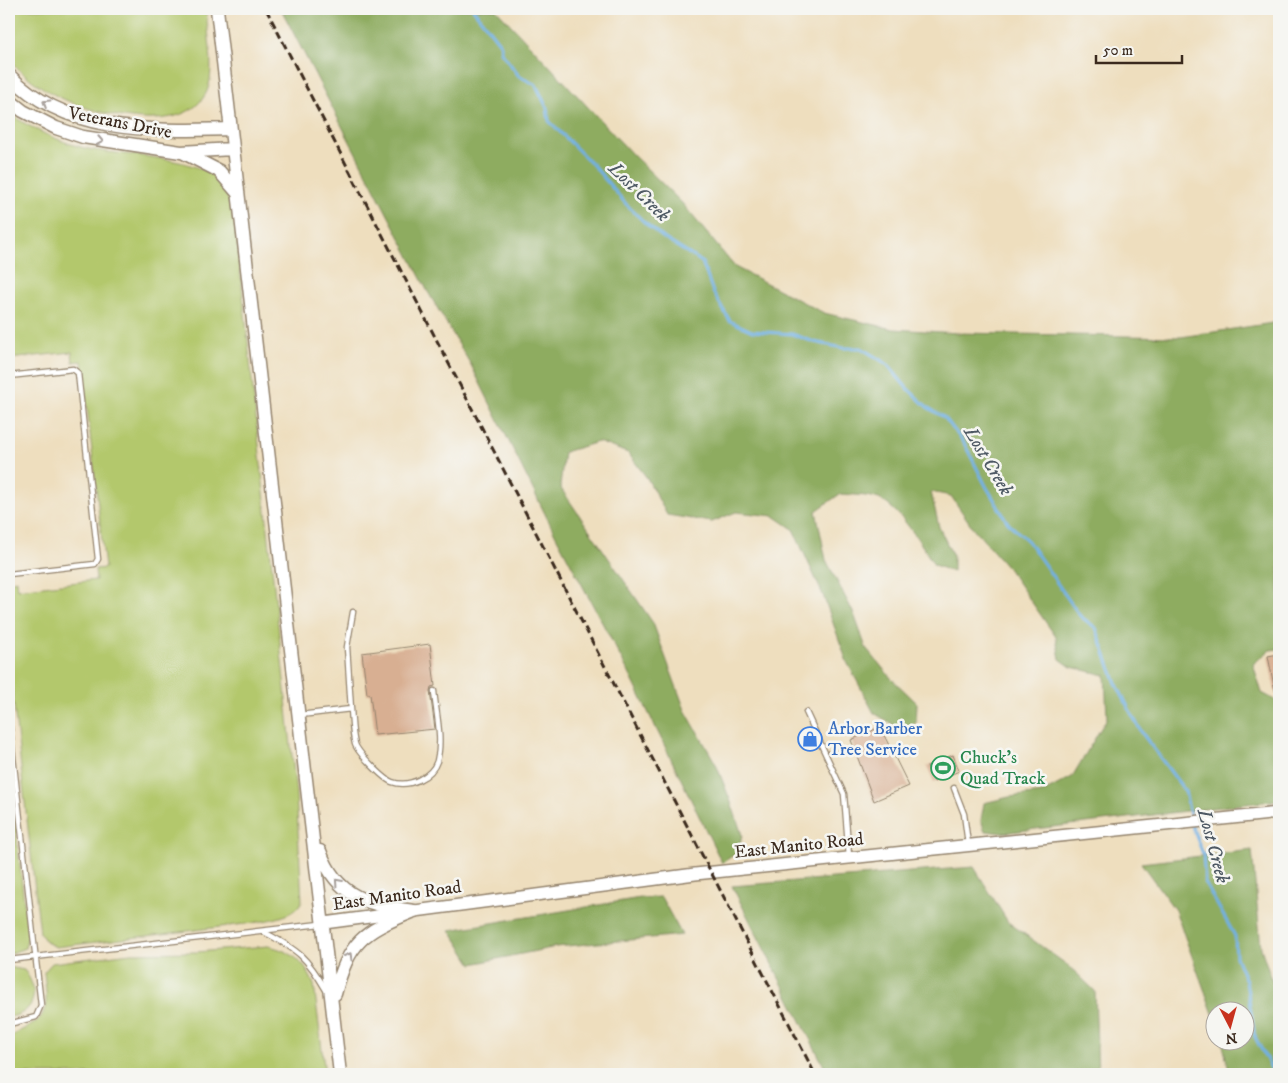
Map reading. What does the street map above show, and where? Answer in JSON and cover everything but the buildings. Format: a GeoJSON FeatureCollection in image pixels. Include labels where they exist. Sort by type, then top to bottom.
{"type":"FeatureCollection","features":[{"type":"Feature","properties":{"kind":"main road"},"geometry":{"type":"LineString","coordinates":[[217,9],[340,1074]]}},
{"type":"Feature","properties":{"kind":"main road","name":"Veterans Drive"},"geometry":{"type":"LineString","coordinates":[[9,75],[30,94],[53,108],[96,123],[151,130],[230,128]]}},
{"type":"Feature","properties":{"kind":"main road","name":"Veterans Drive"},"geometry":{"type":"LineString","coordinates":[[9,100],[23,111],[56,128],[83,137],[181,152],[232,149]]}},
{"type":"Feature","properties":{"kind":"main road"},"geometry":{"type":"LineString","coordinates":[[181,152],[219,171],[237,193]]}},
{"type":"Feature","properties":{"kind":"main road"},"geometry":{"type":"LineString","coordinates":[[313,832],[325,865],[346,890],[366,902],[414,911]]}},
{"type":"Feature","properties":{"kind":"main road"},"geometry":{"type":"LineString","coordinates":[[333,1002],[345,961],[358,941],[382,924],[414,911]]}},
{"type":"Feature","properties":{"kind":"street","name":"East Manito Road"},"geometry":{"type":"LineString","coordinates":[[324,923],[695,874],[1279,813]]}},
{"type":"Feature","properties":{"kind":"lane"},"geometry":{"type":"LineString","coordinates":[[9,376],[73,369],[78,374],[98,559],[96,564],[9,574]]}},
{"type":"Feature","properties":{"kind":"lane"},"geometry":{"type":"LineString","coordinates":[[353,612],[348,646],[355,745],[369,763],[391,782],[406,784],[425,777],[436,762],[439,739],[434,691]]}},
{"type":"Feature","properties":{"kind":"lane"},"geometry":{"type":"LineString","coordinates":[[299,715],[351,709]]}},
{"type":"Feature","properties":{"kind":"lane"},"geometry":{"type":"LineString","coordinates":[[806,712],[844,794],[849,858]]}},
{"type":"Feature","properties":{"kind":"lane"},"geometry":{"type":"LineString","coordinates":[[9,721],[41,1005],[36,1017],[9,1024]]}},
{"type":"Feature","properties":{"kind":"lane"},"geometry":{"type":"LineString","coordinates":[[954,788],[964,814],[968,845]]}},
{"type":"Feature","properties":{"kind":"lane"},"geometry":{"type":"LineString","coordinates":[[9,960],[324,923]]}},
{"type":"Feature","properties":{"kind":"lane"},"geometry":{"type":"LineString","coordinates":[[263,931],[291,946],[305,958],[333,1002]]}},
{"type":"Feature","properties":{"kind":"green space"},"geometry":{"type":"Polygon","coordinates":[[[9,9],[206,9],[211,66],[209,87],[205,95],[193,108],[176,116],[156,119],[113,115],[72,103],[37,84],[19,70],[9,59],[9,9]]]}},
{"type":"Feature","properties":{"kind":"green space"},"geometry":{"type":"Polygon","coordinates":[[[281,9],[496,9],[632,154],[681,202],[735,267],[824,313],[893,329],[958,333],[1181,337],[1279,322],[1279,462],[1276,463],[1279,475],[1279,649],[1270,650],[1253,664],[1262,693],[1277,701],[1279,709],[1279,800],[1002,833],[985,831],[981,820],[984,803],[1009,797],[1042,793],[1072,777],[1107,718],[1105,675],[1071,667],[1060,659],[1056,637],[1008,568],[973,528],[951,496],[931,492],[939,527],[953,556],[953,572],[934,565],[903,519],[879,499],[840,494],[816,511],[826,560],[854,614],[866,648],[891,678],[917,703],[916,723],[899,728],[874,713],[847,662],[823,595],[793,529],[774,516],[736,512],[712,522],[667,515],[647,478],[628,453],[598,442],[564,452],[560,487],[653,623],[685,710],[716,764],[732,805],[742,835],[738,852],[722,863],[630,675],[556,536],[471,365],[428,292],[281,9]]]}},
{"type":"Feature","properties":{"kind":"green space"},"geometry":{"type":"Polygon","coordinates":[[[9,113],[55,138],[84,148],[191,165],[205,171],[216,179],[227,196],[235,227],[239,258],[296,793],[302,901],[293,911],[281,917],[253,923],[56,947],[46,942],[40,933],[9,663],[9,582],[16,580],[17,589],[96,580],[95,569],[105,568],[82,361],[73,362],[72,352],[9,359],[9,113]]]}},
{"type":"Feature","properties":{"kind":"green space"},"geometry":{"type":"Polygon","coordinates":[[[9,770],[28,936],[25,948],[9,954],[9,770]]]}},
{"type":"Feature","properties":{"kind":"green space"},"geometry":{"type":"Polygon","coordinates":[[[1252,850],[1261,948],[1279,1002],[1279,1074],[1230,1074],[1224,1050],[1256,1050],[1256,1000],[1208,1000],[1175,910],[1141,863],[1252,850]]]}},
{"type":"Feature","properties":{"kind":"green space"},"geometry":{"type":"Polygon","coordinates":[[[974,867],[1008,922],[1070,967],[1095,991],[1098,1074],[828,1074],[732,886],[974,867]]]}},
{"type":"Feature","properties":{"kind":"green space"},"geometry":{"type":"Polygon","coordinates":[[[661,897],[682,935],[556,947],[472,964],[450,930],[640,898],[661,897]]]}},
{"type":"Feature","properties":{"kind":"green space"},"geometry":{"type":"Polygon","coordinates":[[[268,946],[291,954],[297,959],[306,970],[314,985],[325,1074],[11,1074],[9,1040],[41,1017],[46,1004],[44,972],[52,963],[131,953],[197,952],[268,946]]]}},
{"type":"Feature","properties":{"kind":"green space"},"geometry":{"type":"Polygon","coordinates":[[[9,967],[24,970],[32,985],[33,1000],[25,1011],[9,1017],[9,967]]]}},
{"type":"Feature","properties":{"kind":"waterway","name":"Lost Creek"},"geometry":{"type":"LineString","coordinates":[[473,9],[501,45],[501,52],[519,76],[536,85],[547,108],[549,121],[593,165],[645,223],[665,239],[702,262],[713,292],[730,321],[752,331],[792,334],[814,342],[843,348],[861,348],[887,364],[906,387],[927,407],[945,418],[964,443],[1008,523],[1028,541],[1080,616],[1096,628],[1116,683],[1142,733],[1185,791],[1191,820]]}},
{"type":"Feature","properties":{"kind":"waterway","name":"Lost Creek"},"geometry":{"type":"LineString","coordinates":[[1192,826],[1203,854],[1205,883],[1235,936],[1236,957],[1246,981],[1255,1037],[1274,1074]]}},
{"type":"Feature","properties":{"kind":"railway"},"geometry":{"type":"LineString","coordinates":[[266,9],[815,1074]]}},
{"type":"Feature","properties":{"kind":"place","name":"Arbor Barber Tree Service"},"geometry":{"type":"Point","coordinates":[810,739]}},
{"type":"Feature","properties":{"kind":"place","name":"Chuck's Quad Track"},"geometry":{"type":"Point","coordinates":[943,768]}}]}
